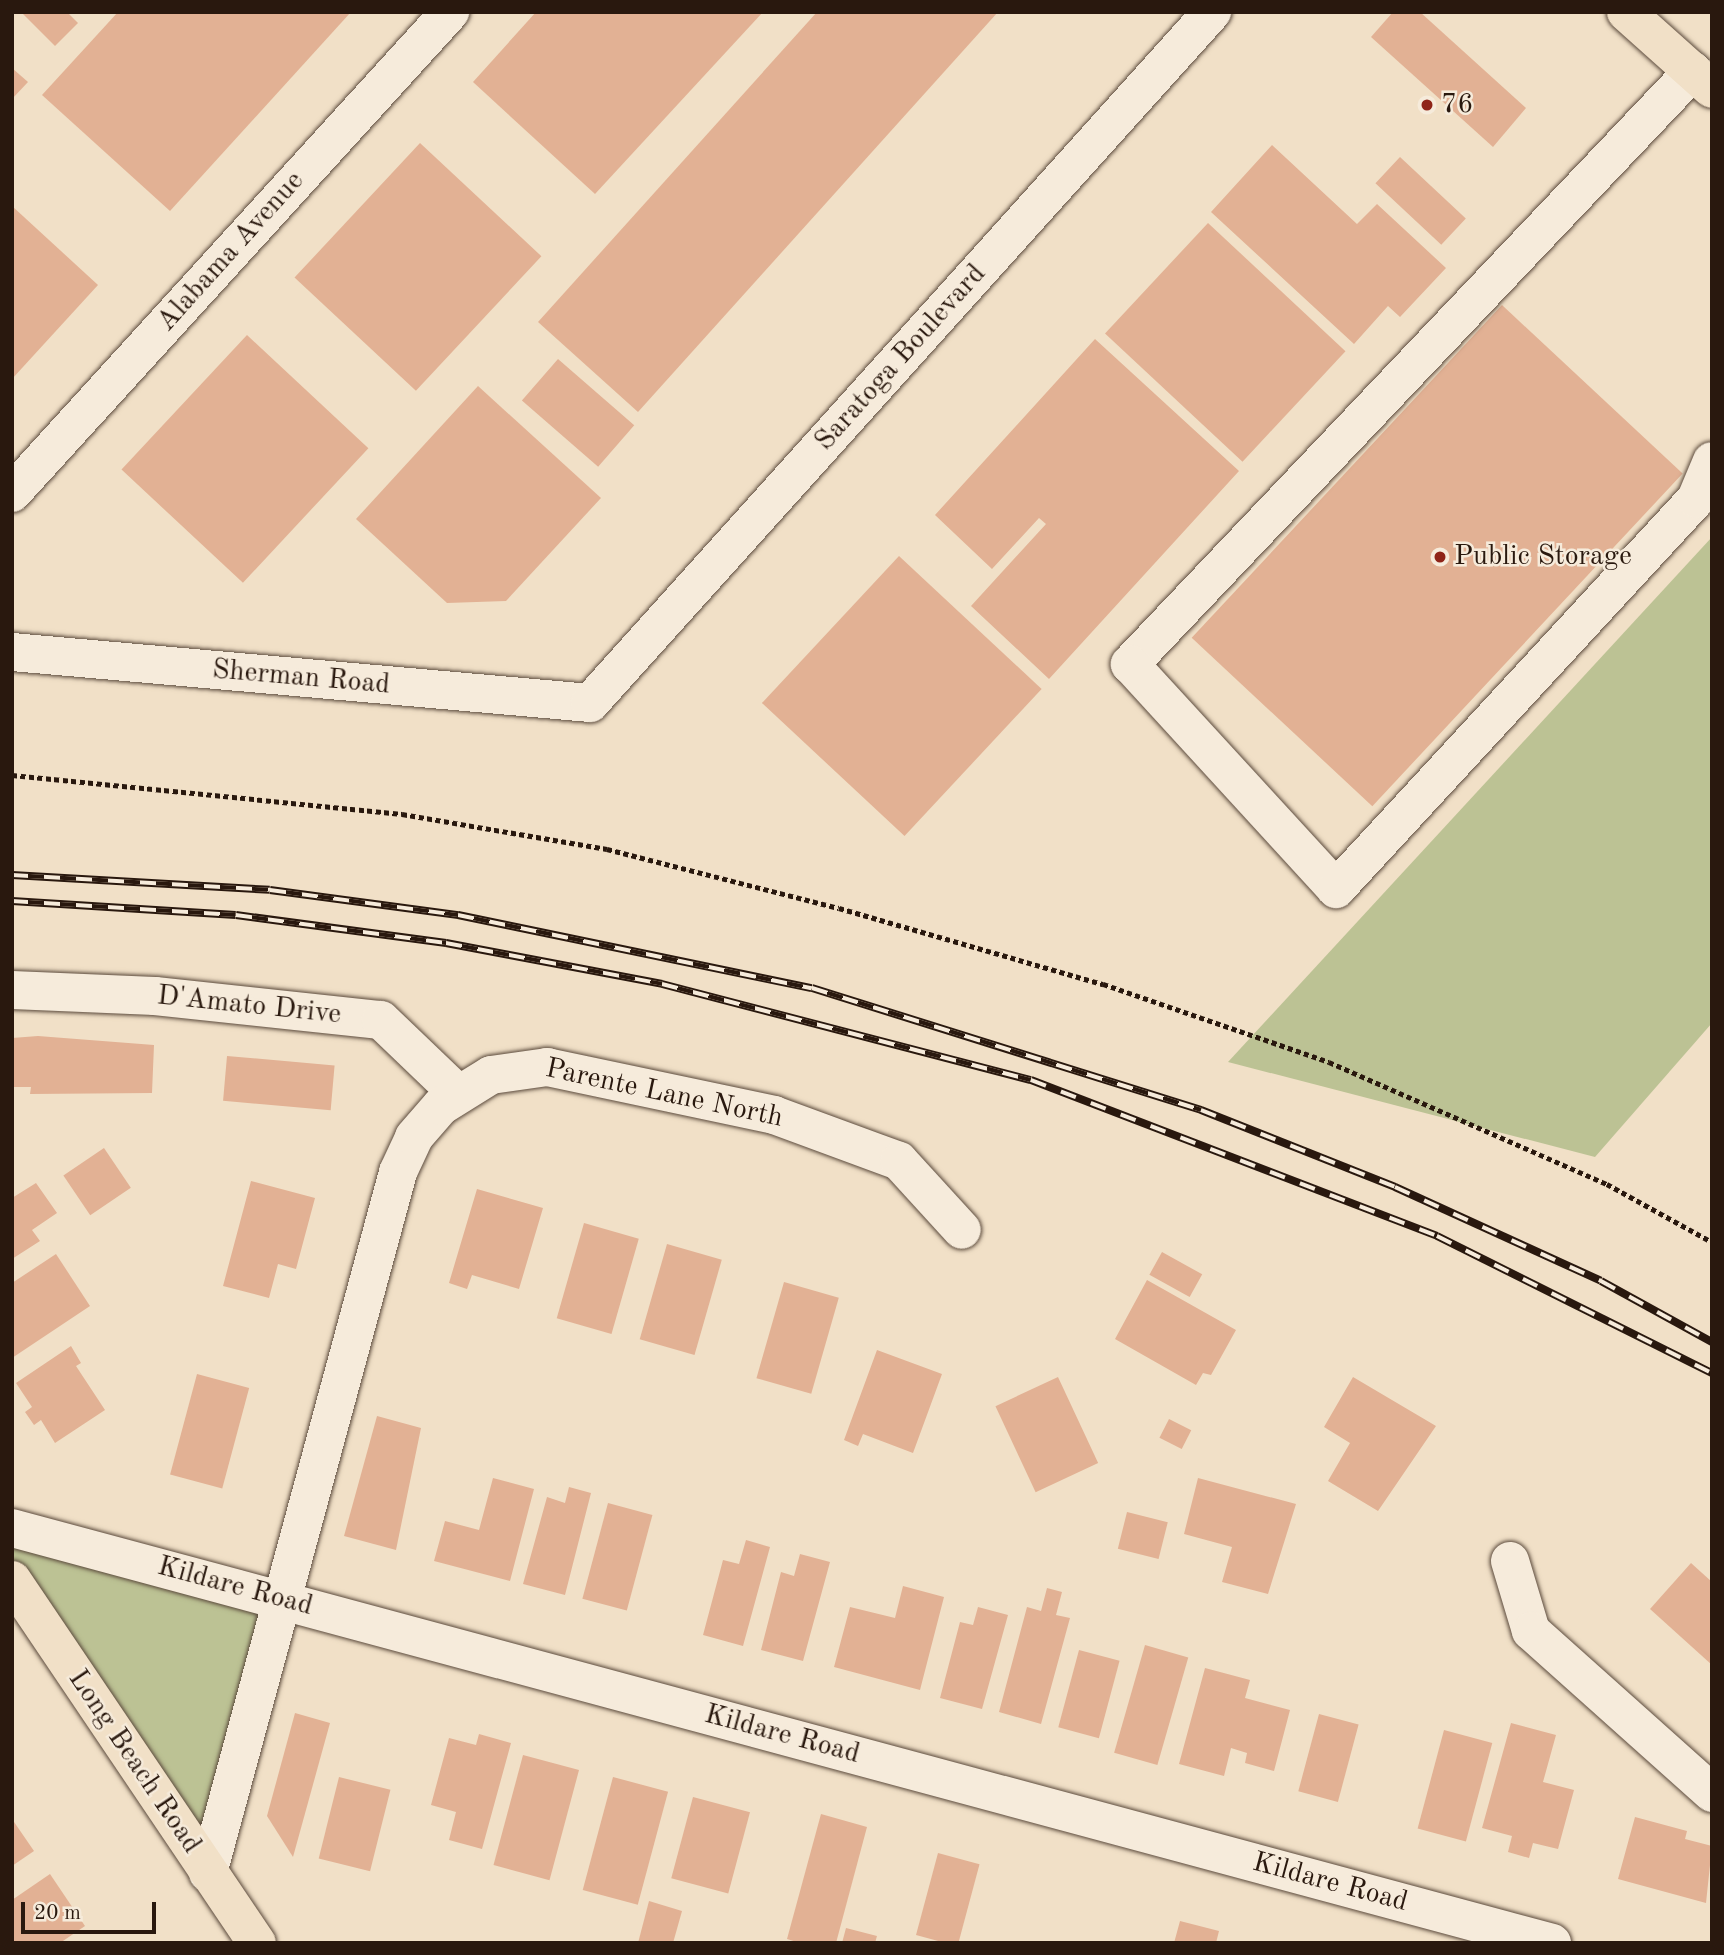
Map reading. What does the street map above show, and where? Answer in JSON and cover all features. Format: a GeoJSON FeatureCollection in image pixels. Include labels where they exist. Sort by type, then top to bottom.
{"type":"FeatureCollection","features":[{"type":"Feature","properties":{"kind":"main road"},"geometry":{"type":"LineString","coordinates":[[1626,12],[1702,80]]}},
{"type":"Feature","properties":{"kind":"main road","name":"Long Beach Road"},"geometry":{"type":"LineString","coordinates":[[12,1580],[257,1943]]}},
{"type":"Feature","properties":{"kind":"street","name":"Alabama Avenue"},"geometry":{"type":"LineString","coordinates":[[12,493],[450,12]]}},
{"type":"Feature","properties":{"kind":"street","name":"Saratoga Boulevard"},"geometry":{"type":"LineString","coordinates":[[590,703],[1212,12]]}},
{"type":"Feature","properties":{"kind":"street"},"geometry":{"type":"LineString","coordinates":[[1702,80],[1529,243],[1130,664],[1336,889],[1696,499],[1712,461]]}},
{"type":"Feature","properties":{"kind":"street","name":"Sherman Road"},"geometry":{"type":"LineString","coordinates":[[12,652],[590,703]]}},
{"type":"Feature","properties":{"kind":"street","name":"D'Amato Drive"},"geometry":{"type":"LineString","coordinates":[[12,989],[155,996],[381,1020],[457,1093]]}},
{"type":"Feature","properties":{"kind":"street","name":"Parente Lane North"},"geometry":{"type":"LineString","coordinates":[[208,1873],[284,1601],[398,1172],[414,1137],[457,1093],[491,1075],[547,1067],[774,1115],[899,1161],[962,1230]]}},
{"type":"Feature","properties":{"kind":"street","name":"Kildare Road"},"geometry":{"type":"LineString","coordinates":[[12,1528],[1552,1943]]}},
{"type":"Feature","properties":{"kind":"street"},"geometry":{"type":"LineString","coordinates":[[1510,1561],[1531,1631],[1712,1793]]}},
{"type":"Feature","properties":{"kind":"path"},"geometry":{"type":"LineString","coordinates":[[12,775],[402,814],[607,849],[839,908],[1103,984],[1329,1062],[1607,1184],[1712,1242]]}},
{"type":"Feature","properties":{"kind":"green space"},"geometry":{"type":"Polygon","coordinates":[[[1712,537],[1712,1023],[1595,1157],[1228,1062],[1712,537]]]}},
{"type":"Feature","properties":{"kind":"green space"},"geometry":{"type":"Polygon","coordinates":[[[12,1541],[268,1609],[200,1843],[12,1565],[12,1541]]]}},
{"type":"Feature","properties":{"kind":"building"},"geometry":{"type":"Polygon","coordinates":[[[21,12],[67,12],[78,23],[55,46],[21,12]]]}},
{"type":"Feature","properties":{"kind":"building"},"geometry":{"type":"Polygon","coordinates":[[[118,12],[351,12],[170,211],[42,95],[118,12]]]}},
{"type":"Feature","properties":{"kind":"building"},"geometry":{"type":"Polygon","coordinates":[[[536,12],[763,12],[595,194],[473,82],[536,12]]]}},
{"type":"Feature","properties":{"kind":"building"},"geometry":{"type":"Polygon","coordinates":[[[817,12],[998,12],[638,412],[538,322],[817,12]]]}},
{"type":"Feature","properties":{"kind":"building"},"geometry":{"type":"Polygon","coordinates":[[[1393,12],[1420,12],[1526,108],[1493,147],[1371,37],[1393,12]]]}},
{"type":"Feature","properties":{"kind":"building"},"geometry":{"type":"Polygon","coordinates":[[[12,68],[28,82],[12,99],[12,68]]]}},
{"type":"Feature","properties":{"kind":"building"},"geometry":{"type":"Polygon","coordinates":[[[420,143],[541,256],[416,391],[295,278],[420,143]]]}},
{"type":"Feature","properties":{"kind":"building"},"geometry":{"type":"Polygon","coordinates":[[[1272,145],[1357,224],[1377,204],[1446,268],[1400,317],[1388,306],[1354,344],[1211,212],[1272,145]]]}},
{"type":"Feature","properties":{"kind":"building"},"geometry":{"type":"Polygon","coordinates":[[[1400,157],[1466,218],[1441,245],[1375,183],[1400,157]]]}},
{"type":"Feature","properties":{"kind":"building"},"geometry":{"type":"Polygon","coordinates":[[[12,206],[98,285],[12,379],[12,206]]]}},
{"type":"Feature","properties":{"kind":"building"},"geometry":{"type":"Polygon","coordinates":[[[1208,223],[1345,351],[1243,462],[1105,333],[1208,223]]]}},
{"type":"Feature","properties":{"kind":"building","name":"Public Storage"},"geometry":{"type":"Polygon","coordinates":[[[1502,305],[1683,473],[1372,806],[1192,638],[1502,305]]]}},
{"type":"Feature","properties":{"kind":"building"},"geometry":{"type":"Polygon","coordinates":[[[247,335],[368,448],[243,583],[122,470],[247,335]]]}},
{"type":"Feature","properties":{"kind":"building"},"geometry":{"type":"Polygon","coordinates":[[[1095,339],[1239,471],[1049,679],[971,606],[1046,524],[1039,518],[992,569],[935,515],[1095,339]]]}},
{"type":"Feature","properties":{"kind":"building"},"geometry":{"type":"Polygon","coordinates":[[[558,359],[634,425],[598,467],[522,401],[558,359]]]}},
{"type":"Feature","properties":{"kind":"building"},"geometry":{"type":"Polygon","coordinates":[[[478,386],[601,498],[506,601],[447,603],[356,519],[478,386]]]}},
{"type":"Feature","properties":{"kind":"building"},"geometry":{"type":"Polygon","coordinates":[[[899,556],[1042,689],[905,836],[762,703],[899,556]]]}},
{"type":"Feature","properties":{"kind":"building"},"geometry":{"type":"Polygon","coordinates":[[[38,1036],[154,1045],[152,1093],[30,1094],[31,1087],[12,1087],[12,1038],[38,1036]]]}},
{"type":"Feature","properties":{"kind":"building"},"geometry":{"type":"Polygon","coordinates":[[[227,1056],[335,1065],[331,1110],[223,1101],[227,1056]]]}},
{"type":"Feature","properties":{"kind":"building"},"geometry":{"type":"Polygon","coordinates":[[[104,1148],[131,1188],[90,1215],[63,1175],[104,1148]]]}},
{"type":"Feature","properties":{"kind":"building"},"geometry":{"type":"Polygon","coordinates":[[[251,1181],[315,1198],[296,1269],[278,1264],[269,1298],[223,1286],[251,1181]]]}},
{"type":"Feature","properties":{"kind":"building"},"geometry":{"type":"Polygon","coordinates":[[[36,1183],[57,1213],[32,1230],[40,1241],[12,1259],[12,1198],[36,1183]]]}},
{"type":"Feature","properties":{"kind":"building"},"geometry":{"type":"Polygon","coordinates":[[[477,1189],[543,1208],[519,1289],[472,1275],[467,1289],[449,1283],[477,1189]]]}},
{"type":"Feature","properties":{"kind":"building"},"geometry":{"type":"Polygon","coordinates":[[[584,1223],[639,1239],[612,1334],[557,1318],[584,1223]]]}},
{"type":"Feature","properties":{"kind":"building"},"geometry":{"type":"Polygon","coordinates":[[[667,1244],[722,1260],[695,1355],[640,1339],[667,1244]]]}},
{"type":"Feature","properties":{"kind":"building"},"geometry":{"type":"Polygon","coordinates":[[[1162,1252],[1202,1274],[1190,1297],[1149,1275],[1162,1252]]]}},
{"type":"Feature","properties":{"kind":"building"},"geometry":{"type":"Polygon","coordinates":[[[56,1254],[90,1306],[12,1358],[12,1283],[56,1254]]]}},
{"type":"Feature","properties":{"kind":"building"},"geometry":{"type":"Polygon","coordinates":[[[1147,1280],[1236,1330],[1211,1375],[1203,1373],[1196,1385],[1115,1339],[1147,1280]]]}},
{"type":"Feature","properties":{"kind":"building"},"geometry":{"type":"Polygon","coordinates":[[[784,1282],[839,1298],[811,1394],[756,1378],[784,1282]]]}},
{"type":"Feature","properties":{"kind":"building"},"geometry":{"type":"Polygon","coordinates":[[[71,1346],[81,1363],[76,1366],[105,1410],[55,1443],[41,1420],[34,1425],[25,1412],[32,1407],[16,1383],[71,1346]]]}},
{"type":"Feature","properties":{"kind":"building"},"geometry":{"type":"Polygon","coordinates":[[[877,1350],[942,1374],[913,1453],[863,1434],[858,1446],[844,1440],[877,1350]]]}},
{"type":"Feature","properties":{"kind":"building"},"geometry":{"type":"Polygon","coordinates":[[[197,1374],[249,1388],[222,1488],[170,1474],[197,1374]]]}},
{"type":"Feature","properties":{"kind":"building"},"geometry":{"type":"Polygon","coordinates":[[[1058,1377],[1098,1463],[1036,1492],[995,1406],[1058,1377]]]}},
{"type":"Feature","properties":{"kind":"building"},"geometry":{"type":"Polygon","coordinates":[[[1353,1377],[1436,1426],[1378,1511],[1328,1481],[1350,1443],[1324,1427],[1353,1377]]]}},
{"type":"Feature","properties":{"kind":"building"},"geometry":{"type":"Polygon","coordinates":[[[377,1416],[421,1428],[396,1550],[344,1536],[377,1416]]]}},
{"type":"Feature","properties":{"kind":"building"},"geometry":{"type":"Polygon","coordinates":[[[1169,1419],[1191,1430],[1182,1449],[1159,1438],[1169,1419]]]}},
{"type":"Feature","properties":{"kind":"building"},"geometry":{"type":"Polygon","coordinates":[[[493,1478],[534,1489],[510,1581],[434,1561],[445,1521],[479,1530],[493,1478]]]}},
{"type":"Feature","properties":{"kind":"building"},"geometry":{"type":"Polygon","coordinates":[[[1198,1478],[1296,1504],[1268,1594],[1222,1582],[1232,1547],[1184,1534],[1198,1478]]]}},
{"type":"Feature","properties":{"kind":"building"},"geometry":{"type":"Polygon","coordinates":[[[569,1487],[591,1493],[565,1595],[523,1584],[547,1497],[565,1503],[569,1487]]]}},
{"type":"Feature","properties":{"kind":"building"},"geometry":{"type":"Polygon","coordinates":[[[608,1503],[652,1515],[627,1611],[582,1599],[608,1503]]]}},
{"type":"Feature","properties":{"kind":"building"},"geometry":{"type":"Polygon","coordinates":[[[1127,1512],[1168,1522],[1159,1559],[1118,1549],[1127,1512]]]}},
{"type":"Feature","properties":{"kind":"building"},"geometry":{"type":"Polygon","coordinates":[[[746,1540],[770,1547],[743,1646],[703,1635],[723,1560],[739,1564],[746,1540]]]}},
{"type":"Feature","properties":{"kind":"building"},"geometry":{"type":"Polygon","coordinates":[[[800,1554],[830,1562],[803,1661],[761,1650],[781,1572],[794,1576],[800,1554]]]}},
{"type":"Feature","properties":{"kind":"building"},"geometry":{"type":"Polygon","coordinates":[[[1691,1563],[1712,1582],[1712,1665],[1650,1609],[1691,1563]]]}},
{"type":"Feature","properties":{"kind":"building"},"geometry":{"type":"Polygon","coordinates":[[[903,1586],[944,1597],[920,1690],[834,1667],[850,1607],[895,1618],[903,1586]]]}},
{"type":"Feature","properties":{"kind":"building"},"geometry":{"type":"Polygon","coordinates":[[[1047,1588],[1062,1592],[1056,1615],[1070,1618],[1041,1724],[999,1712],[1027,1607],[1041,1611],[1047,1588]]]}},
{"type":"Feature","properties":{"kind":"building"},"geometry":{"type":"Polygon","coordinates":[[[978,1607],[1008,1615],[982,1709],[940,1698],[960,1622],[973,1625],[978,1607]]]}},
{"type":"Feature","properties":{"kind":"building"},"geometry":{"type":"Polygon","coordinates":[[[1145,1645],[1188,1657],[1157,1765],[1114,1753],[1145,1645]]]}},
{"type":"Feature","properties":{"kind":"building"},"geometry":{"type":"Polygon","coordinates":[[[1079,1650],[1120,1661],[1099,1738],[1058,1727],[1079,1650]]]}},
{"type":"Feature","properties":{"kind":"building"},"geometry":{"type":"Polygon","coordinates":[[[1205,1668],[1250,1680],[1245,1698],[1290,1710],[1274,1771],[1245,1763],[1247,1753],[1231,1748],[1224,1776],[1179,1764],[1205,1668]]]}},
{"type":"Feature","properties":{"kind":"building"},"geometry":{"type":"Polygon","coordinates":[[[295,1713],[330,1723],[293,1857],[267,1816],[295,1713]]]}},
{"type":"Feature","properties":{"kind":"building"},"geometry":{"type":"Polygon","coordinates":[[[1319,1714],[1359,1725],[1338,1802],[1298,1791],[1319,1714]]]}},
{"type":"Feature","properties":{"kind":"building"},"geometry":{"type":"Polygon","coordinates":[[[1511,1723],[1556,1735],[1543,1782],[1574,1790],[1558,1849],[1533,1843],[1529,1858],[1508,1852],[1512,1836],[1482,1828],[1511,1723]]]}},
{"type":"Feature","properties":{"kind":"building"},"geometry":{"type":"Polygon","coordinates":[[[1444,1730],[1492,1743],[1466,1841],[1418,1829],[1444,1730]]]}},
{"type":"Feature","properties":{"kind":"building"},"geometry":{"type":"Polygon","coordinates":[[[479,1734],[511,1743],[482,1849],[449,1840],[456,1812],[431,1805],[449,1738],[476,1745],[479,1734]]]}},
{"type":"Feature","properties":{"kind":"building"},"geometry":{"type":"Polygon","coordinates":[[[523,1755],[579,1770],[550,1880],[493,1865],[523,1755]]]}},
{"type":"Feature","properties":{"kind":"building"},"geometry":{"type":"Polygon","coordinates":[[[339,1777],[390,1790],[370,1871],[319,1859],[339,1777]]]}},
{"type":"Feature","properties":{"kind":"building"},"geometry":{"type":"Polygon","coordinates":[[[613,1777],[668,1792],[638,1905],[583,1890],[613,1777]]]}},
{"type":"Feature","properties":{"kind":"building"},"geometry":{"type":"Polygon","coordinates":[[[693,1797],[750,1812],[728,1893],[671,1878],[693,1797]]]}},
{"type":"Feature","properties":{"kind":"building"},"geometry":{"type":"Polygon","coordinates":[[[821,1814],[867,1827],[836,1943],[800,1943],[787,1939],[821,1814]]]}},
{"type":"Feature","properties":{"kind":"building"},"geometry":{"type":"Polygon","coordinates":[[[1635,1817],[1687,1831],[1685,1839],[1712,1846],[1706,1903],[1618,1879],[1635,1817]]]}},
{"type":"Feature","properties":{"kind":"building"},"geometry":{"type":"Polygon","coordinates":[[[12,1819],[34,1851],[12,1866],[12,1819]]]}},
{"type":"Feature","properties":{"kind":"building"},"geometry":{"type":"Polygon","coordinates":[[[938,1853],[980,1864],[958,1943],[945,1943],[916,1935],[938,1853]]]}},
{"type":"Feature","properties":{"kind":"building"},"geometry":{"type":"Polygon","coordinates":[[[50,1874],[85,1926],[60,1943],[12,1943],[12,1900],[50,1874]]]}},
{"type":"Feature","properties":{"kind":"building"},"geometry":{"type":"Polygon","coordinates":[[[649,1901],[682,1911],[673,1943],[638,1943],[649,1901]]]}},
{"type":"Feature","properties":{"kind":"building"},"geometry":{"type":"Polygon","coordinates":[[[1180,1921],[1219,1931],[1216,1943],[1174,1943],[1180,1921]]]}},
{"type":"Feature","properties":{"kind":"building"},"geometry":{"type":"Polygon","coordinates":[[[846,1928],[877,1936],[875,1943],[842,1943],[846,1928]]]}},
{"type":"Feature","properties":{"kind":"railway"},"geometry":{"type":"LineString","coordinates":[[12,875],[270,890],[458,915],[812,988],[1201,1110],[1395,1187],[1601,1281],[1712,1342]]}},
{"type":"Feature","properties":{"kind":"railway"},"geometry":{"type":"LineString","coordinates":[[12,901],[236,915],[446,943],[662,984],[1031,1080],[1437,1236],[1712,1373]]}},
{"type":"Feature","properties":{"kind":"place","name":"76"},"geometry":{"type":"Point","coordinates":[1427,105]}},
{"type":"Feature","properties":{"kind":"place","name":"Public Storage"},"geometry":{"type":"Point","coordinates":[1440,557]}}]}
